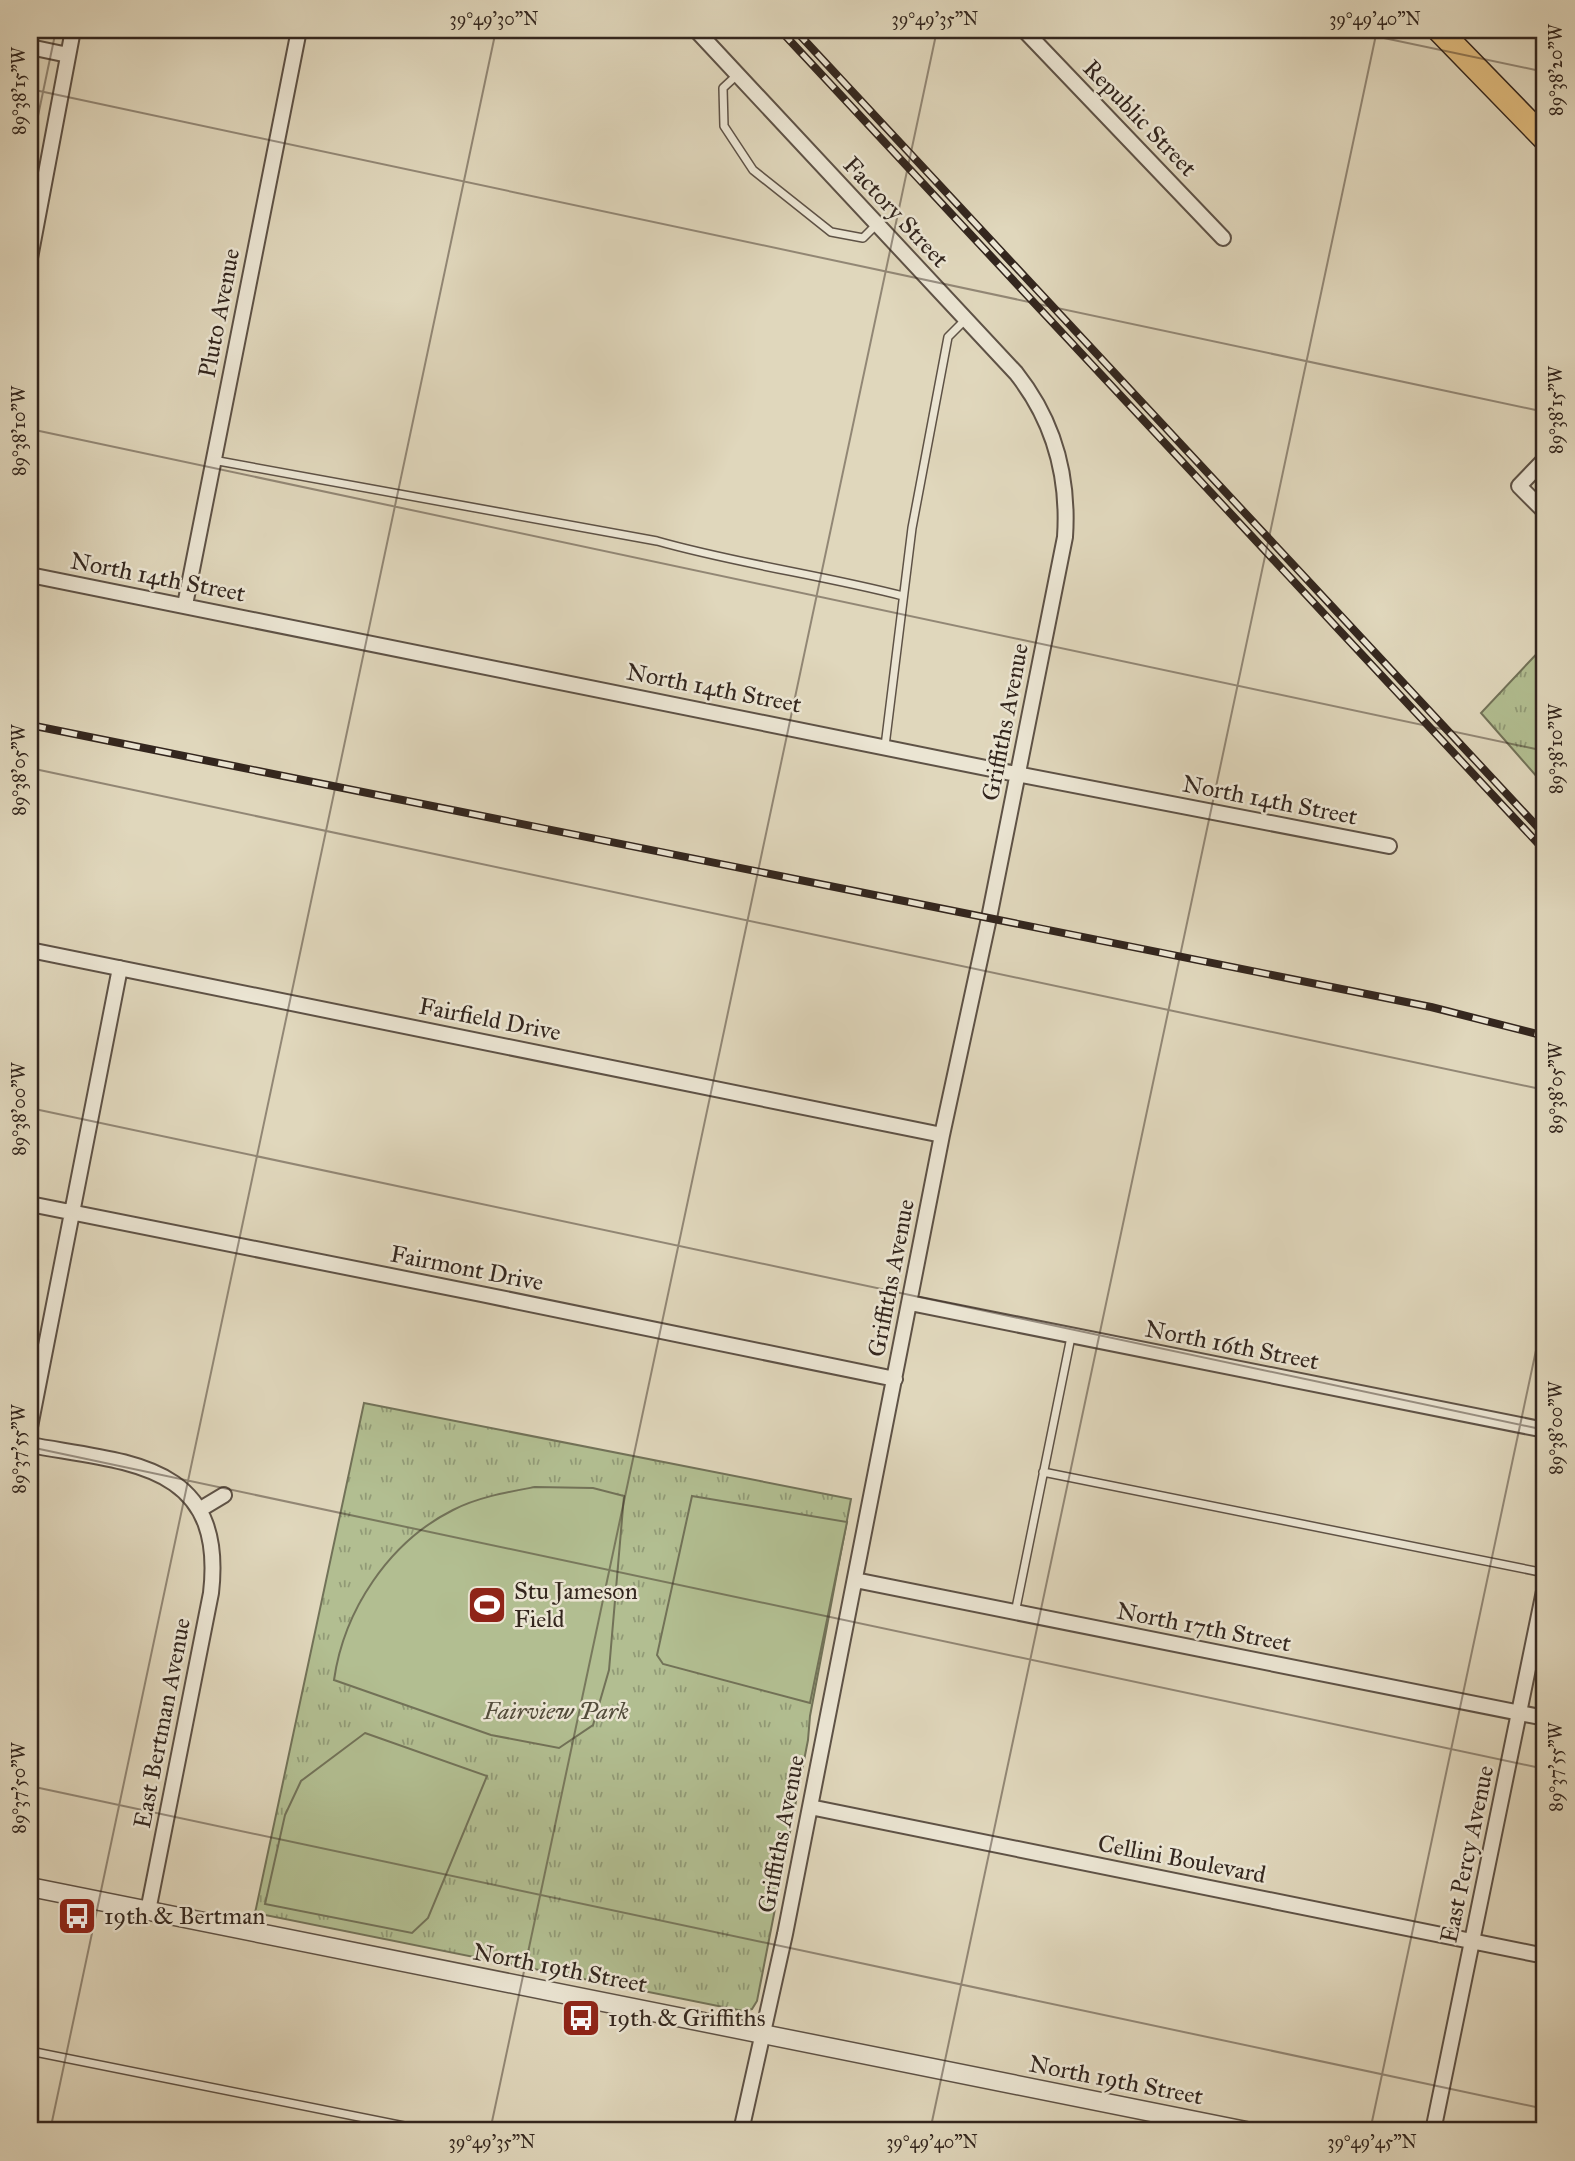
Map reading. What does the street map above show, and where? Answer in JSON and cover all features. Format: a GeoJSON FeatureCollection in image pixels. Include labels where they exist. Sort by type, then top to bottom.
{"type":"FeatureCollection","features":[{"type":"Feature","properties":{"kind":"main road"},"geometry":{"type":"LineString","coordinates":[[1439,30],[1545,139]]}},
{"type":"Feature","properties":{"kind":"street"},"geometry":{"type":"LineString","coordinates":[[30,257],[73,30]]}},
{"type":"Feature","properties":{"kind":"street","name":"Pluto Avenue"},"geometry":{"type":"LineString","coordinates":[[185,605],[299,30]]}},
{"type":"Feature","properties":{"kind":"street","name":"Factory Street"},"geometry":{"type":"LineString","coordinates":[[696,30],[1030,391],[1052,433]]}},
{"type":"Feature","properties":{"kind":"street","name":"Republic Street"},"geometry":{"type":"LineString","coordinates":[[1024,30],[1223,238]]}},
{"type":"Feature","properties":{"kind":"street"},"geometry":{"type":"LineString","coordinates":[[30,47],[68,55]]}},
{"type":"Feature","properties":{"kind":"street","name":"Griffiths Avenue"},"geometry":{"type":"LineString","coordinates":[[741,2131],[810,1807],[942,1135],[1065,537],[1065,488],[1052,433]]}},
{"type":"Feature","properties":{"kind":"street"},"geometry":{"type":"LineString","coordinates":[[1545,459],[1519,486],[1545,512]]}},
{"type":"Feature","properties":{"kind":"street","name":"North 14th Street"},"geometry":{"type":"LineString","coordinates":[[30,575],[1389,846]]}},
{"type":"Feature","properties":{"kind":"street","name":"Fairfield Drive"},"geometry":{"type":"LineString","coordinates":[[30,950],[942,1135]]}},
{"type":"Feature","properties":{"kind":"street"},"geometry":{"type":"LineString","coordinates":[[30,1427],[120,968]]}},
{"type":"Feature","properties":{"kind":"street","name":"Fairmont Drive"},"geometry":{"type":"LineString","coordinates":[[30,1204],[895,1380]]}},
{"type":"Feature","properties":{"kind":"street","name":"North 16th Street"},"geometry":{"type":"LineString","coordinates":[[910,1303],[1545,1430]]}},
{"type":"Feature","properties":{"kind":"street"},"geometry":{"type":"LineString","coordinates":[[30,1445],[148,1469],[190,1495],[199,1510],[223,1495]]}},
{"type":"Feature","properties":{"kind":"street","name":"East Bertman Avenue"},"geometry":{"type":"LineString","coordinates":[[148,1911],[211,1593],[214,1566],[212,1543],[199,1510]]}},
{"type":"Feature","properties":{"kind":"street","name":"North 17th Street"},"geometry":{"type":"LineString","coordinates":[[855,1580],[1545,1718]]}},
{"type":"Feature","properties":{"kind":"street","name":"East Percy Avenue"},"geometry":{"type":"LineString","coordinates":[[1433,2131],[1545,1586]]}},
{"type":"Feature","properties":{"kind":"street","name":"Cellini Boulevard"},"geometry":{"type":"LineString","coordinates":[[810,1807],[1545,1956]]}},
{"type":"Feature","properties":{"kind":"street","name":"North 19th Street"},"geometry":{"type":"LineString","coordinates":[[30,1887],[1246,2131]]}},
{"type":"Feature","properties":{"kind":"lane"},"geometry":{"type":"LineString","coordinates":[[737,74],[723,88],[724,126],[753,170],[831,232],[863,238],[877,224]]}},
{"type":"Feature","properties":{"kind":"lane"},"geometry":{"type":"LineString","coordinates":[[885,746],[912,528],[948,337],[966,319]]}},
{"type":"Feature","properties":{"kind":"lane"},"geometry":{"type":"LineString","coordinates":[[213,460],[657,541],[694,552],[903,596]]}},
{"type":"Feature","properties":{"kind":"lane"},"geometry":{"type":"LineString","coordinates":[[1015,1613],[1071,1337]]}},
{"type":"Feature","properties":{"kind":"lane"},"geometry":{"type":"LineString","coordinates":[[1043,1472],[1545,1573]]}},
{"type":"Feature","properties":{"kind":"lane"},"geometry":{"type":"LineString","coordinates":[[30,2052],[429,2131]]}},
{"type":"Feature","properties":{"kind":"green space"},"geometry":{"type":"Polygon","coordinates":[[[1545,645],[1545,786],[1481,713],[1545,645]]]}},
{"type":"Feature","properties":{"kind":"green space","name":"Fairview Park"},"geometry":{"type":"Polygon","coordinates":[[[364,1403],[851,1499],[810,1716],[808,1740],[757,2001],[752,2009],[743,2011],[255,1913],[364,1403]]]}},
{"type":"Feature","properties":{"kind":"green space","name":"Stu Jameson Field"},"geometry":{"type":"Polygon","coordinates":[[[535,1487],[593,1488],[624,1496],[609,1670],[593,1725],[559,1748],[491,1735],[334,1680],[339,1654],[359,1604],[390,1559],[409,1540],[463,1505],[535,1487]]]}},
{"type":"Feature","properties":{"kind":"green space"},"geometry":{"type":"Polygon","coordinates":[[[692,1496],[847,1522],[810,1703],[663,1664],[657,1655],[692,1496]]]}},
{"type":"Feature","properties":{"kind":"green space"},"geometry":{"type":"Polygon","coordinates":[[[365,1733],[487,1776],[428,1918],[412,1933],[265,1904],[285,1815],[301,1781],[365,1733]]]}},
{"type":"Feature","properties":{"kind":"railway"},"geometry":{"type":"LineString","coordinates":[[780,30],[1545,851]]}},
{"type":"Feature","properties":{"kind":"railway"},"geometry":{"type":"LineString","coordinates":[[795,30],[1545,835]]}},
{"type":"Feature","properties":{"kind":"railway"},"geometry":{"type":"LineString","coordinates":[[30,725],[1431,1007],[1545,1036]]}},
{"type":"Feature","properties":{"kind":"place","name":"Stu Jameson Field"},"geometry":{"type":"Point","coordinates":[487,1605]}},
{"type":"Feature","properties":{"kind":"place","name":"19th & Bertman"},"geometry":{"type":"Point","coordinates":[77,1916]}},
{"type":"Feature","properties":{"kind":"place","name":"19th & Griffiths"},"geometry":{"type":"Point","coordinates":[581,2018]}}]}
